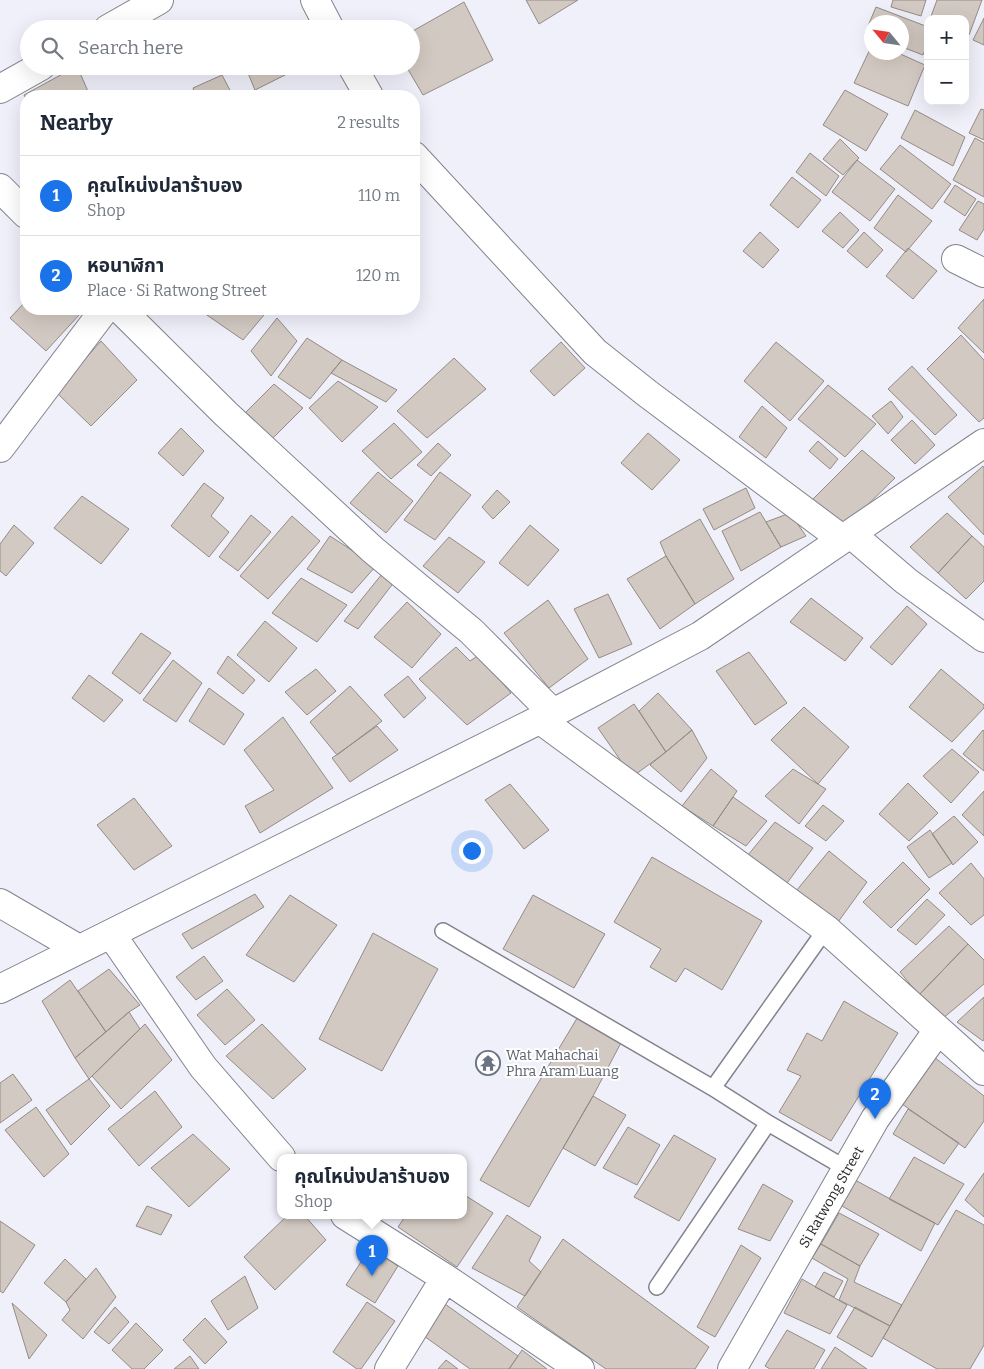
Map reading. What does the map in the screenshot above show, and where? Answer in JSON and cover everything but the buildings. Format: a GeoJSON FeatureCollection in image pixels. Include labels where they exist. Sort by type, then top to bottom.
{"type":"FeatureCollection","features":[{"type":"Feature","properties":{"kind":"street"},"geometry":{"type":"LineString","coordinates":[[124,20],[159,0]]}},
{"type":"Feature","properties":{"kind":"street"},"geometry":{"type":"LineString","coordinates":[[0,89],[25,75]]}},
{"type":"Feature","properties":{"kind":"street"},"geometry":{"type":"LineString","coordinates":[[357,75],[366,90]]}},
{"type":"Feature","properties":{"kind":"street"},"geometry":{"type":"LineString","coordinates":[[420,162],[595,352],[648,394],[984,638]]}},
{"type":"Feature","properties":{"kind":"street"},"geometry":{"type":"LineString","coordinates":[[0,188],[20,208]]}},
{"type":"Feature","properties":{"kind":"street"},"geometry":{"type":"LineString","coordinates":[[956,259],[984,273]]}},
{"type":"Feature","properties":{"kind":"street"},"geometry":{"type":"LineString","coordinates":[[0,448],[100,315]]}},
{"type":"Feature","properties":{"kind":"street"},"geometry":{"type":"LineString","coordinates":[[126,315],[226,414],[373,550],[471,631],[546,716],[826,930],[984,1071]]}},
{"type":"Feature","properties":{"kind":"street"},"geometry":{"type":"LineString","coordinates":[[0,989],[546,716],[700,636],[984,443]]}},
{"type":"Feature","properties":{"kind":"street"},"geometry":{"type":"LineString","coordinates":[[0,903],[79,949]]}},
{"type":"Feature","properties":{"kind":"street"},"geometry":{"type":"LineString","coordinates":[[111,934],[203,1067],[278,1154]]}},
{"type":"Feature","properties":{"kind":"street","name":"Si Ratwong Street"},"geometry":{"type":"LineString","coordinates":[[732,1369],[875,1119],[938,1030]]}},
{"type":"Feature","properties":{"kind":"street"},"geometry":{"type":"LineString","coordinates":[[351,1219],[445,1278],[580,1369]]}},
{"type":"Feature","properties":{"kind":"street"},"geometry":{"type":"LineString","coordinates":[[389,1369],[445,1278]]}},
{"type":"Feature","properties":{"kind":"lane"},"geometry":{"type":"LineString","coordinates":[[713,1088],[826,930]]}},
{"type":"Feature","properties":{"kind":"lane"},"geometry":{"type":"LineString","coordinates":[[443,931],[713,1088],[768,1123],[847,1169]]}},
{"type":"Feature","properties":{"kind":"lane"},"geometry":{"type":"LineString","coordinates":[[657,1287],[768,1123]]}},
{"type":"Feature","properties":{"kind":"place","name":"Wat Mahachai Phra Aram Luang"},"geometry":{"type":"Point","coordinates":[488,1063]}},
{"type":"Feature","properties":{"kind":"place","name":"หอนาฬิกา"},"geometry":{"type":"Point","coordinates":[875,1119]}},
{"type":"Feature","properties":{"kind":"place","name":"คุณโหน่งปลาร้าบอง"},"geometry":{"type":"Point","coordinates":[372,1276]}}]}
